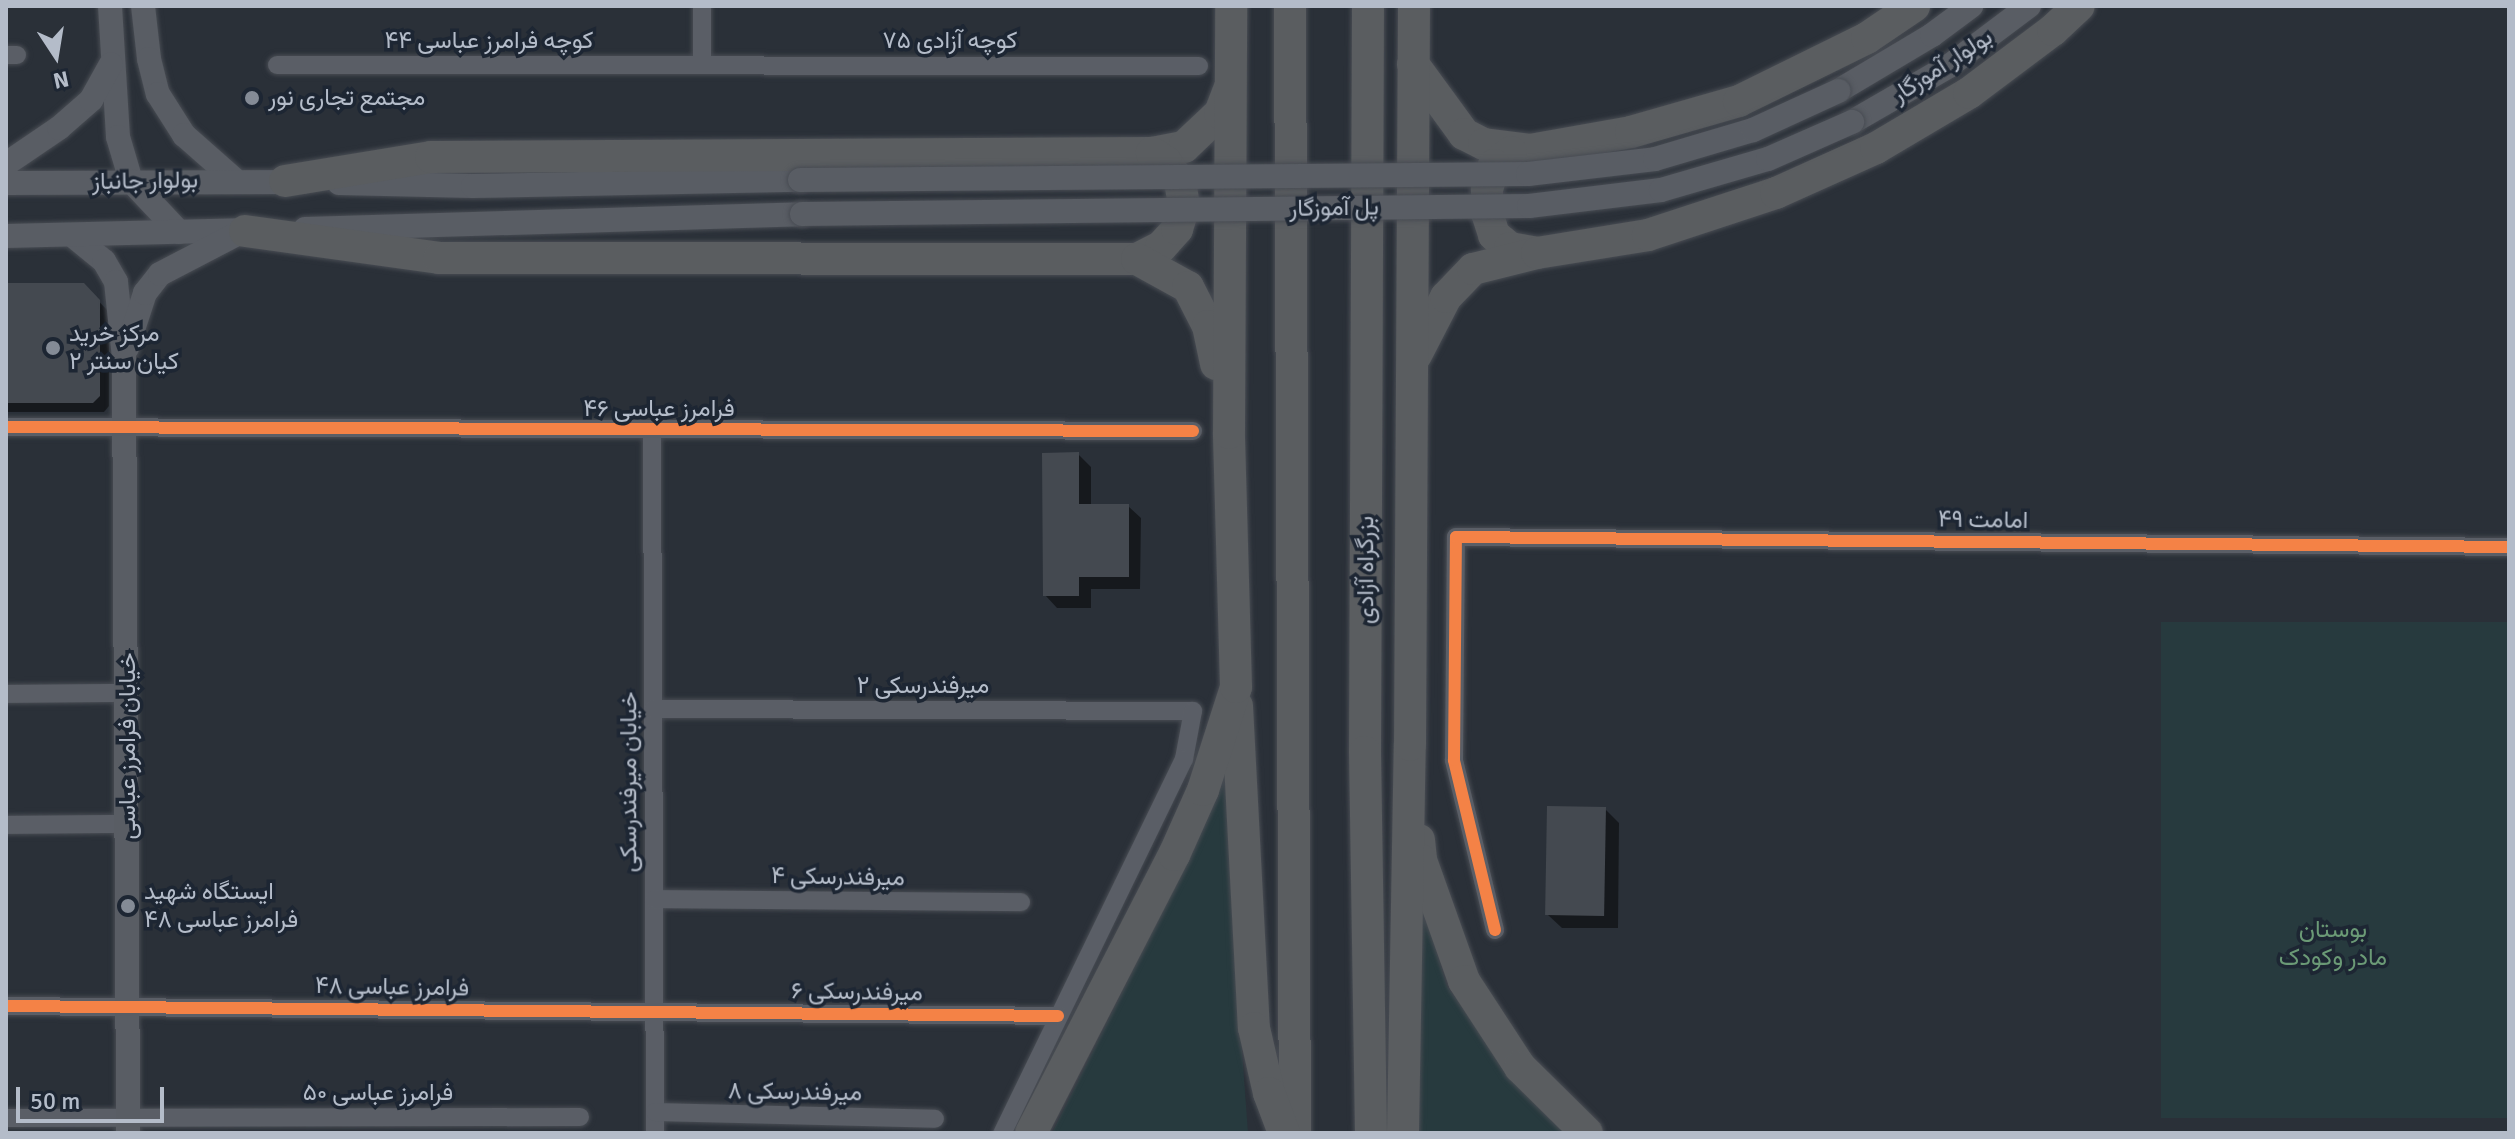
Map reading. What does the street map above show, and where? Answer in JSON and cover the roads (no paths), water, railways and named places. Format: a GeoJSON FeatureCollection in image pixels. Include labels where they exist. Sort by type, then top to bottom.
{"type":"FeatureCollection","features":[{"type":"Feature","properties":{"kind":"highway"},"geometry":{"type":"LineString","coordinates":[[1231,6],[1229,433],[1236,687],[1254,1028],[1269,1093],[1284,1133]]}},
{"type":"Feature","properties":{"kind":"highway"},"geometry":{"type":"LineString","coordinates":[[1290,6],[1295,1133]]}},
{"type":"Feature","properties":{"kind":"highway","name":"بزرگراه آزادی"},"geometry":{"type":"LineString","coordinates":[[1368,6],[1365,752],[1371,1133]]}},
{"type":"Feature","properties":{"kind":"highway"},"geometry":{"type":"LineString","coordinates":[[1403,1133],[1410,745],[1414,6]]}},
{"type":"Feature","properties":{"kind":"highway"},"geometry":{"type":"LineString","coordinates":[[1537,253],[1510,248],[1494,235],[1487,213],[1487,190],[1494,165],[1511,152],[1631,132],[1739,101],[1867,38],[1914,6]]}},
{"type":"Feature","properties":{"kind":"highway"},"geometry":{"type":"LineString","coordinates":[[1412,362],[1446,297],[1473,269],[1537,253],[1648,235],[1776,193],[1876,148],[1969,93],[2053,30],[2079,6]]}},
{"type":"Feature","properties":{"kind":"highway"},"geometry":{"type":"LineString","coordinates":[[1413,64],[1464,134],[1484,144],[1530,150]]}},
{"type":"Feature","properties":{"kind":"highway"},"geometry":{"type":"LineString","coordinates":[[285,181],[431,157],[1152,153],[1184,147],[1220,113],[1231,83]]}},
{"type":"Feature","properties":{"kind":"highway"},"geometry":{"type":"LineString","coordinates":[[245,231],[439,258],[1137,259],[1161,247],[1177,229],[1184,206],[1180,182],[1166,162],[1152,153]]}},
{"type":"Feature","properties":{"kind":"highway"},"geometry":{"type":"LineString","coordinates":[[1137,259],[1188,287],[1208,326],[1229,433]]}},
{"type":"Feature","properties":{"kind":"highway"},"geometry":{"type":"LineString","coordinates":[[1031,1133],[1174,855],[1203,790],[1236,687]]}},
{"type":"Feature","properties":{"kind":"highway"},"geometry":{"type":"LineString","coordinates":[[1410,745],[1421,860],[1464,981],[1520,1067],[1587,1133]]}},
{"type":"Feature","properties":{"kind":"main road"},"geometry":{"type":"LineString","coordinates":[[110,6],[111,64],[118,137],[131,181],[179,232]]}},
{"type":"Feature","properties":{"kind":"main road"},"geometry":{"type":"LineString","coordinates":[[143,6],[149,59],[158,94],[184,135],[235,180]]}},
{"type":"Feature","properties":{"kind":"main road","name":"بولوار آموزگار"},"geometry":{"type":"LineString","coordinates":[[1838,91],[1932,35],[1971,6]]}},
{"type":"Feature","properties":{"kind":"main road","name":"بولوار آموزگار"},"geometry":{"type":"LineString","coordinates":[[1852,122],[1949,66],[2029,6]]}},
{"type":"Feature","properties":{"kind":"main road"},"geometry":{"type":"LineString","coordinates":[[111,64],[130,69],[149,59]]}},
{"type":"Feature","properties":{"kind":"main road"},"geometry":{"type":"LineString","coordinates":[[6,164],[59,128],[91,100],[111,64]]}},
{"type":"Feature","properties":{"kind":"main road","name":"پل آموزگار"},"geometry":{"type":"LineString","coordinates":[[285,181],[473,186],[1528,174],[1655,159],[1753,130],[1838,91]]}},
{"type":"Feature","properties":{"kind":"main road","name":"پل آموزگار"},"geometry":{"type":"LineString","coordinates":[[245,231],[802,214],[1529,206],[1661,190],[1768,159],[1852,122]]}},
{"type":"Feature","properties":{"kind":"main road","name":"بولوار جانباز"},"geometry":{"type":"LineString","coordinates":[[6,183],[285,181]]}},
{"type":"Feature","properties":{"kind":"main road"},"geometry":{"type":"LineString","coordinates":[[6,236],[245,231]]}},
{"type":"Feature","properties":{"kind":"main road"},"geometry":{"type":"LineString","coordinates":[[124,358],[145,293],[160,274],[184,258],[245,231]]}},
{"type":"Feature","properties":{"kind":"main road"},"geometry":{"type":"LineString","coordinates":[[72,235],[104,261],[116,282],[124,358]]}},
{"type":"Feature","properties":{"kind":"main road","name":"خیابان فرامرز عباسی"},"geometry":{"type":"LineString","coordinates":[[124,358],[128,1126]]}},
{"type":"Feature","properties":{"kind":"street"},"geometry":{"type":"LineString","coordinates":[[702,6],[702,65]]}},
{"type":"Feature","properties":{"kind":"street","name":"کوچه فرامرز عباسی ۴۴"},"geometry":{"type":"LineString","coordinates":[[277,65],[702,65]]}},
{"type":"Feature","properties":{"kind":"street","name":"کوچه آزادی ۷۵"},"geometry":{"type":"LineString","coordinates":[[702,65],[1199,66]]}},
{"type":"Feature","properties":{"kind":"street","name":"فرامرز عباسی ۴۶"},"geometry":{"type":"LineString","coordinates":[[6,427],[1193,431]]}},
{"type":"Feature","properties":{"kind":"street","name":"خیابان میرفندرسکی"},"geometry":{"type":"LineString","coordinates":[[652,431],[655,1133]]}},
{"type":"Feature","properties":{"kind":"street","name":"امامت ۴۹"},"geometry":{"type":"LineString","coordinates":[[1495,930],[1454,760],[1456,537],[2509,547]]}},
{"type":"Feature","properties":{"kind":"street"},"geometry":{"type":"LineString","coordinates":[[6,694],[128,693]]}},
{"type":"Feature","properties":{"kind":"street","name":"میرفندرسکی ۲"},"geometry":{"type":"LineString","coordinates":[[653,709],[1193,711],[1184,759],[1058,1016]]}},
{"type":"Feature","properties":{"kind":"street"},"geometry":{"type":"LineString","coordinates":[[6,825],[128,824]]}},
{"type":"Feature","properties":{"kind":"street","name":"میرفندرسکی ۴"},"geometry":{"type":"LineString","coordinates":[[654,899],[1021,902]]}},
{"type":"Feature","properties":{"kind":"street","name":"فرامرز عباسی ۴۸"},"geometry":{"type":"LineString","coordinates":[[6,1006],[655,1012]]}},
{"type":"Feature","properties":{"kind":"street","name":"میرفندرسکی ۶"},"geometry":{"type":"LineString","coordinates":[[655,1012],[1058,1016]]}},
{"type":"Feature","properties":{"kind":"street"},"geometry":{"type":"LineString","coordinates":[[1002,1133],[1058,1016]]}},
{"type":"Feature","properties":{"kind":"street","name":"میرفندرسکی ۸"},"geometry":{"type":"LineString","coordinates":[[655,1112],[935,1119]]}},
{"type":"Feature","properties":{"kind":"street","name":"فرامرز عباسی ۵۰"},"geometry":{"type":"LineString","coordinates":[[6,1118],[128,1126],[580,1117]]}},
{"type":"Feature","properties":{"kind":"place","name":"مجتمع تجاری نور"},"geometry":{"type":"Point","coordinates":[252,98]}},
{"type":"Feature","properties":{"kind":"place","name":"مرکز خرید کیان سنتر ۲"},"geometry":{"type":"Point","coordinates":[53,348]}},
{"type":"Feature","properties":{"kind":"place","name":"ایستگاه شهید فرامرز عباسی ۴۸"},"geometry":{"type":"Point","coordinates":[128,906]}},
{"type":"Feature","properties":{"kind":"park label","name":"بوستان مادر وکودک"},"geometry":{"type":"Point","coordinates":[2333,944]}}]}
